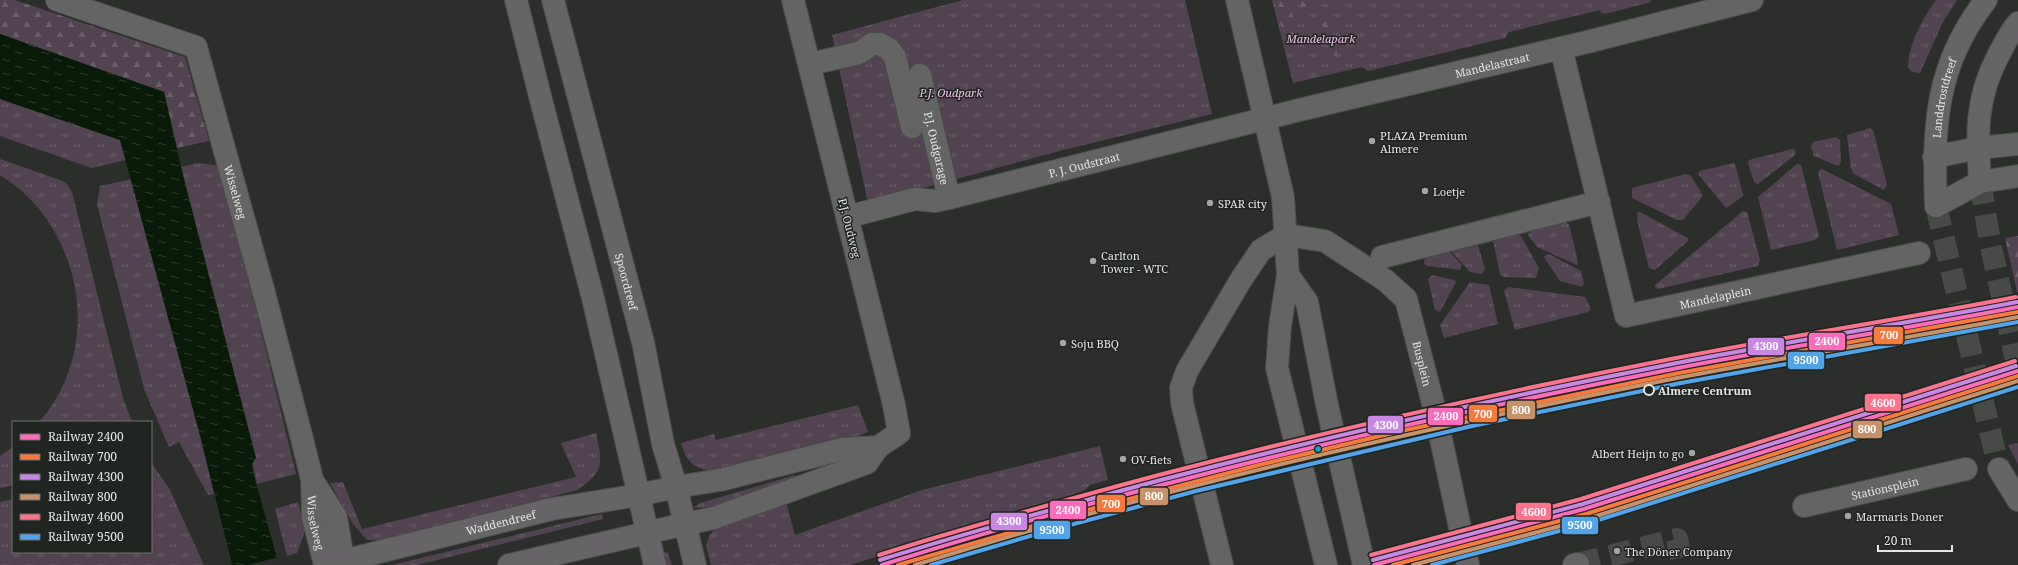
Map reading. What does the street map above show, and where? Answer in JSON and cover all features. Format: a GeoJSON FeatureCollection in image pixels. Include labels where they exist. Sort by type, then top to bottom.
{"type":"FeatureCollection","features":[{"type":"Feature","properties":{"kind":"main road"},"geometry":{"type":"LineString","coordinates":[[516,0],[595,306],[655,565]]}},
{"type":"Feature","properties":{"kind":"main road","name":"Spoordreef"},"geometry":{"type":"LineString","coordinates":[[553,0],[643,342],[663,444],[676,487],[695,565]]}},
{"type":"Feature","properties":{"kind":"main road","name":"Landdrostdreef"},"geometry":{"type":"LineString","coordinates":[[1936,206],[1934,158],[1938,106],[1952,56],[1973,16],[1986,0]]}},
{"type":"Feature","properties":{"kind":"main road"},"geometry":{"type":"LineString","coordinates":[[1980,182],[1978,148],[1979,110],[1990,72],[2011,30],[2018,23]]}},
{"type":"Feature","properties":{"kind":"main road"},"geometry":{"type":"LineString","coordinates":[[1999,469],[2018,500]]}},
{"type":"Feature","properties":{"kind":"main road","name":"Waddendreef"},"geometry":{"type":"LineString","coordinates":[[335,564],[552,509],[639,495],[676,487]]}},
{"type":"Feature","properties":{"kind":"main road"},"geometry":{"type":"LineString","coordinates":[[509,565],[685,524]]}},
{"type":"Feature","properties":{"kind":"street","name":"Wisselweg"},"geometry":{"type":"LineString","coordinates":[[57,0],[196,47],[263,289],[312,479],[336,517],[335,564]]}},
{"type":"Feature","properties":{"kind":"street","name":"P.J. Oudweg"},"geometry":{"type":"LineString","coordinates":[[685,524],[714,518],[867,462],[878,447],[899,433],[894,405],[793,0]]}},
{"type":"Feature","properties":{"kind":"street"},"geometry":{"type":"LineString","coordinates":[[1237,0],[1283,197],[1288,275],[1280,326],[1277,368],[1326,565]]}},
{"type":"Feature","properties":{"kind":"street","name":"Mandelastraat"},"geometry":{"type":"LineString","coordinates":[[1232,128],[1752,0]]}},
{"type":"Feature","properties":{"kind":"street","name":"P.J. Oudgarage"},"geometry":{"type":"LineString","coordinates":[[808,58],[859,53],[872,44],[880,44],[889,48],[895,57],[912,127]]}},
{"type":"Feature","properties":{"kind":"street","name":"Mandelaplein"},"geometry":{"type":"LineString","coordinates":[[1561,48],[1626,316],[1919,253]]}},
{"type":"Feature","properties":{"kind":"street","name":"P.J. Oudgarage"},"geometry":{"type":"LineString","coordinates":[[920,75],[942,200]]}},
{"type":"Feature","properties":{"kind":"street","name":"P. J. Oudstraat"},"geometry":{"type":"LineString","coordinates":[[849,225],[922,213],[942,200],[1232,128]]}},
{"type":"Feature","properties":{"kind":"street"},"geometry":{"type":"LineString","coordinates":[[1934,158],[1978,148],[2018,144]]}},
{"type":"Feature","properties":{"kind":"street"},"geometry":{"type":"LineString","coordinates":[[1936,206],[1980,182],[2018,176]]}},
{"type":"Feature","properties":{"kind":"street"},"geometry":{"type":"LineString","coordinates":[[1382,257],[1599,202]]}},
{"type":"Feature","properties":{"kind":"street"},"geometry":{"type":"LineString","coordinates":[[1222,565],[1182,403],[1181,388],[1187,371],[1242,278],[1262,250],[1286,235]]}},
{"type":"Feature","properties":{"kind":"street","name":"Busplein"},"geometry":{"type":"LineString","coordinates":[[1286,235],[1325,240],[1385,280],[1406,299],[1435,411],[1468,565]]}},
{"type":"Feature","properties":{"kind":"street"},"geometry":{"type":"LineString","coordinates":[[1288,275],[1307,302],[1327,405],[1364,565]]}},
{"type":"Feature","properties":{"kind":"street"},"geometry":{"type":"LineString","coordinates":[[676,487],[720,480],[842,449],[878,447]]}},
{"type":"Feature","properties":{"kind":"street","name":"Stationsplein"},"geometry":{"type":"LineString","coordinates":[[1804,506],[1966,469]]}},
{"type":"Feature","properties":{"kind":"green space"},"geometry":{"type":"Polygon","coordinates":[[[0,0],[15,0],[185,57],[209,141],[177,148],[164,92],[0,34],[0,0]]]}},
{"type":"Feature","properties":{"kind":"green space","name":"P.J. Oudpark"},"geometry":{"type":"Polygon","coordinates":[[[963,0],[1185,0],[1212,114],[1063,150],[868,203],[832,35],[963,0]]]}},
{"type":"Feature","properties":{"kind":"green space","name":"Mandelapark"},"geometry":{"type":"Polygon","coordinates":[[[1272,0],[1651,0],[1651,2],[1605,14],[1601,13],[1600,10],[1509,32],[1505,38],[1368,71],[1362,67],[1293,83],[1272,0]]]}},
{"type":"Feature","properties":{"kind":"green space"},"geometry":{"type":"Polygon","coordinates":[[[1275,0],[1289,0],[1298,38],[1285,42],[1275,0]]]}},
{"type":"Feature","properties":{"kind":"green space"},"geometry":{"type":"Polygon","coordinates":[[[1300,0],[1307,0],[1310,15],[1303,16],[1300,0]]]}},
{"type":"Feature","properties":{"kind":"green space"},"geometry":{"type":"Polygon","coordinates":[[[1936,0],[1957,0],[1943,22],[1920,73],[1912,72],[1908,67],[1911,49],[1921,24],[1936,0]]]}},
{"type":"Feature","properties":{"kind":"green space"},"geometry":{"type":"Polygon","coordinates":[[[1326,6],[1338,55],[1329,56],[1319,8],[1326,6]]]}},
{"type":"Feature","properties":{"kind":"green space"},"geometry":{"type":"Polygon","coordinates":[[[0,99],[120,140],[126,160],[92,168],[0,136],[0,99]]]}},
{"type":"Feature","properties":{"kind":"green space"},"geometry":{"type":"Polygon","coordinates":[[[1870,128],[1873,130],[1887,185],[1884,190],[1854,174],[1851,169],[1847,135],[1870,128]]]}},
{"type":"Feature","properties":{"kind":"green space"},"geometry":{"type":"Polygon","coordinates":[[[1836,137],[1840,140],[1841,162],[1838,166],[1814,156],[1811,146],[1813,142],[1836,137]]]}},
{"type":"Feature","properties":{"kind":"green space"},"geometry":{"type":"Polygon","coordinates":[[[1793,149],[1796,151],[1795,155],[1758,184],[1754,182],[1748,163],[1749,160],[1793,149]]]}},
{"type":"Feature","properties":{"kind":"green space"},"geometry":{"type":"Polygon","coordinates":[[[0,159],[60,180],[66,183],[72,192],[123,398],[132,421],[40,421],[60,392],[72,359],[78,325],[75,290],[66,256],[50,225],[28,197],[0,175],[0,159]]]}},
{"type":"Feature","properties":{"kind":"green space"},"geometry":{"type":"Polygon","coordinates":[[[199,163],[221,166],[296,474],[257,484],[181,167],[199,163]]]}},
{"type":"Feature","properties":{"kind":"green space"},"geometry":{"type":"Polygon","coordinates":[[[1733,163],[1735,164],[1743,194],[1742,197],[1726,208],[1698,174],[1700,171],[1733,163]]]}},
{"type":"Feature","properties":{"kind":"green space"},"geometry":{"type":"Polygon","coordinates":[[[1797,164],[1801,165],[1819,236],[1815,240],[1771,250],[1758,197],[1797,164]]]}},
{"type":"Feature","properties":{"kind":"green space"},"geometry":{"type":"Polygon","coordinates":[[[1822,169],[1891,204],[1899,235],[1837,250],[1818,173],[1819,170],[1822,169]]]}},
{"type":"Feature","properties":{"kind":"green space"},"geometry":{"type":"Polygon","coordinates":[[[1686,174],[1691,176],[1703,196],[1683,220],[1677,220],[1632,198],[1632,188],[1686,174]]]}},
{"type":"Feature","properties":{"kind":"green space"},"geometry":{"type":"Polygon","coordinates":[[[132,179],[195,415],[214,494],[208,495],[179,442],[169,447],[144,389],[97,204],[100,186],[132,179]]]}},
{"type":"Feature","properties":{"kind":"green space"},"geometry":{"type":"Polygon","coordinates":[[[1638,211],[1688,238],[1688,241],[1655,270],[1649,268],[1637,220],[1638,211]]]}},
{"type":"Feature","properties":{"kind":"green space"},"geometry":{"type":"Polygon","coordinates":[[[1743,211],[1747,212],[1760,260],[1758,266],[1658,289],[1655,287],[1655,285],[1743,211]]]}},
{"type":"Feature","properties":{"kind":"green space"},"geometry":{"type":"Polygon","coordinates":[[[1564,222],[1569,224],[1578,262],[1577,265],[1537,247],[1528,235],[1530,231],[1564,222]]]}},
{"type":"Feature","properties":{"kind":"green space"},"geometry":{"type":"Polygon","coordinates":[[[1516,234],[1521,236],[1539,268],[1536,278],[1504,277],[1500,274],[1493,241],[1516,234]]]}},
{"type":"Feature","properties":{"kind":"green space"},"geometry":{"type":"Polygon","coordinates":[[[2018,236],[2018,292],[2017,292],[2005,238],[2018,236]]]}},
{"type":"Feature","properties":{"kind":"green space"},"geometry":{"type":"Polygon","coordinates":[[[1478,245],[1485,269],[1482,274],[1470,272],[1452,252],[1454,250],[1478,245]]]}},
{"type":"Feature","properties":{"kind":"green space"},"geometry":{"type":"Polygon","coordinates":[[[1449,251],[1462,265],[1460,270],[1427,266],[1424,264],[1425,257],[1449,251]]]}},
{"type":"Feature","properties":{"kind":"green space"},"geometry":{"type":"Polygon","coordinates":[[[1549,254],[1581,271],[1584,283],[1582,287],[1560,281],[1545,259],[1544,256],[1549,254]]]}},
{"type":"Feature","properties":{"kind":"green space"},"geometry":{"type":"Polygon","coordinates":[[[1432,275],[1454,280],[1456,282],[1440,312],[1435,310],[1428,279],[1432,275]]]}},
{"type":"Feature","properties":{"kind":"green space"},"geometry":{"type":"Polygon","coordinates":[[[1470,282],[1489,285],[1498,324],[1444,338],[1440,325],[1470,282]]]}},
{"type":"Feature","properties":{"kind":"green space"},"geometry":{"type":"Polygon","coordinates":[[[1508,287],[1585,297],[1591,309],[1588,312],[1515,330],[1504,291],[1508,287]]]}},
{"type":"Feature","properties":{"kind":"green space"},"geometry":{"type":"Polygon","coordinates":[[[858,405],[868,432],[852,438],[720,471],[699,468],[694,465],[687,457],[681,443],[714,434],[716,440],[858,405]]]}},
{"type":"Feature","properties":{"kind":"green space"},"geometry":{"type":"Polygon","coordinates":[[[596,433],[600,452],[597,472],[586,484],[577,490],[390,540],[367,540],[353,524],[330,483],[343,482],[362,529],[576,477],[561,443],[596,433]]]}},
{"type":"Feature","properties":{"kind":"green space"},"geometry":{"type":"Polygon","coordinates":[[[2018,443],[2018,464],[2008,445],[2018,443]]]}},
{"type":"Feature","properties":{"kind":"green space"},"geometry":{"type":"Polygon","coordinates":[[[1100,446],[1108,480],[1090,485],[1084,491],[850,565],[711,565],[706,546],[709,536],[718,526],[786,502],[795,535],[922,490],[1100,446]]]}},
{"type":"Feature","properties":{"kind":"green space"},"geometry":{"type":"Polygon","coordinates":[[[12,448],[12,485],[0,488],[0,456],[12,448]]]}},
{"type":"Feature","properties":{"kind":"green space"},"geometry":{"type":"Polygon","coordinates":[[[152,464],[169,488],[204,565],[0,565],[0,502],[12,499],[12,553],[152,553],[152,464]]]}},
{"type":"Feature","properties":{"kind":"green space"},"geometry":{"type":"Polygon","coordinates":[[[795,475],[795,481],[716,507],[693,508],[700,503],[795,475]]]}},
{"type":"Feature","properties":{"kind":"green space"},"geometry":{"type":"Polygon","coordinates":[[[298,502],[305,531],[297,553],[287,556],[275,509],[298,502]]]}},
{"type":"Feature","properties":{"kind":"green space"},"geometry":{"type":"Polygon","coordinates":[[[602,514],[603,519],[417,565],[392,565],[602,514]]]}},
{"type":"Feature","properties":{"kind":"green space"},"geometry":{"type":"Polygon","coordinates":[[[660,551],[668,553],[672,565],[665,565],[660,551]]]}},
{"type":"Feature","properties":{"kind":"water"},"geometry":{"type":"Polygon","coordinates":[[[0,34],[164,92],[181,167],[256,458],[252,464],[255,479],[279,565],[232,565],[201,439],[120,140],[0,99],[0,34]]]}},
{"type":"Feature","properties":{"kind":"pier"},"geometry":{"type":"Polygon","coordinates":[[[279,557],[281,565],[248,565],[279,557]]]}},
{"type":"Feature","properties":{"kind":"tunnel"},"geometry":{"type":"LineString","coordinates":[[1980,182],[1991,247],[2018,369]]}},
{"type":"Feature","properties":{"kind":"tunnel"},"geometry":{"type":"LineString","coordinates":[[1936,206],[1999,469]]}},
{"type":"Feature","properties":{"kind":"tunnel"},"geometry":{"type":"LineString","coordinates":[[1578,564],[1677,539],[1683,565]]}},
{"type":"Feature","properties":{"kind":"rail line","name":"4600"},"geometry":{"type":"LineString","coordinates":[[879,555],[1051,504],[1155,476],[1284,443],[1414,413],[1545,384],[1676,358],[2016,297]]}},
{"type":"Feature","properties":{"kind":"rail line","name":"4300"},"geometry":{"type":"LineString","coordinates":[[880,560],[1053,509],[1157,481],[1286,448],[1416,418],[1546,389],[1677,363],[2017,302]]}},
{"type":"Feature","properties":{"kind":"rail line","name":"2400"},"geometry":{"type":"LineString","coordinates":[[882,565],[1123,495],[1287,453],[1417,423],[1547,394],[1678,368],[2018,307]]}},
{"type":"Feature","properties":{"kind":"rail line","name":"700"},"geometry":{"type":"LineString","coordinates":[[898,565],[1095,508],[1263,464],[1401,431],[1679,373],[2018,312]]}},
{"type":"Feature","properties":{"kind":"rail line","name":"800"},"geometry":{"type":"LineString","coordinates":[[915,565],[1103,510],[1293,461],[1389,439],[1581,397],[1677,378],[2018,317]]}},
{"type":"Feature","properties":{"kind":"rail line","name":"9500"},"geometry":{"type":"LineString","coordinates":[[931,565],[1037,534],[1196,491],[1472,426],[1681,383],[2018,322]]}},
{"type":"Feature","properties":{"kind":"rail line","name":"4600"},"geometry":{"type":"LineString","coordinates":[[1371,555],[1581,499],[2015,361]]}},
{"type":"Feature","properties":{"kind":"rail line","name":"4300"},"geometry":{"type":"LineString","coordinates":[[1373,560],[1583,504],[2016,366]]}},
{"type":"Feature","properties":{"kind":"rail line","name":"2400"},"geometry":{"type":"LineString","coordinates":[[1374,565],[1584,509],[2018,371]]}},
{"type":"Feature","properties":{"kind":"rail line","name":"700"},"geometry":{"type":"LineString","coordinates":[[1393,565],[1586,514],[2018,376]]}},
{"type":"Feature","properties":{"kind":"rail line","name":"800"},"geometry":{"type":"LineString","coordinates":[[1413,565],[1587,519],[2018,381]]}},
{"type":"Feature","properties":{"kind":"rail line","name":"9500"},"geometry":{"type":"LineString","coordinates":[[1432,565],[1589,523],[2018,387]]}},
{"type":"Feature","properties":{"kind":"place","name":"PLAZA Premium Almere"},"geometry":{"type":"Point","coordinates":[1372,141]}},
{"type":"Feature","properties":{"kind":"place","name":"Loetje"},"geometry":{"type":"Point","coordinates":[1425,191]}},
{"type":"Feature","properties":{"kind":"place","name":"SPAR city"},"geometry":{"type":"Point","coordinates":[1210,203]}},
{"type":"Feature","properties":{"kind":"place","name":"Carlton Tower - WTC"},"geometry":{"type":"Point","coordinates":[1093,261]}},
{"type":"Feature","properties":{"kind":"place","name":"Soju BBQ"},"geometry":{"type":"Point","coordinates":[1063,343]}},
{"type":"Feature","properties":{"kind":"place","name":"Almere Centrum"},"geometry":{"type":"Point","coordinates":[1649,390]}},
{"type":"Feature","properties":{"kind":"place","name":"Albert Heijn to go"},"geometry":{"type":"Point","coordinates":[1692,453]}},
{"type":"Feature","properties":{"kind":"place","name":"OV-fiets"},"geometry":{"type":"Point","coordinates":[1123,459]}},
{"type":"Feature","properties":{"kind":"place","name":"Marmaris Doner"},"geometry":{"type":"Point","coordinates":[1848,516]}},
{"type":"Feature","properties":{"kind":"place","name":"The Döner Company"},"geometry":{"type":"Point","coordinates":[1617,551]}}]}
